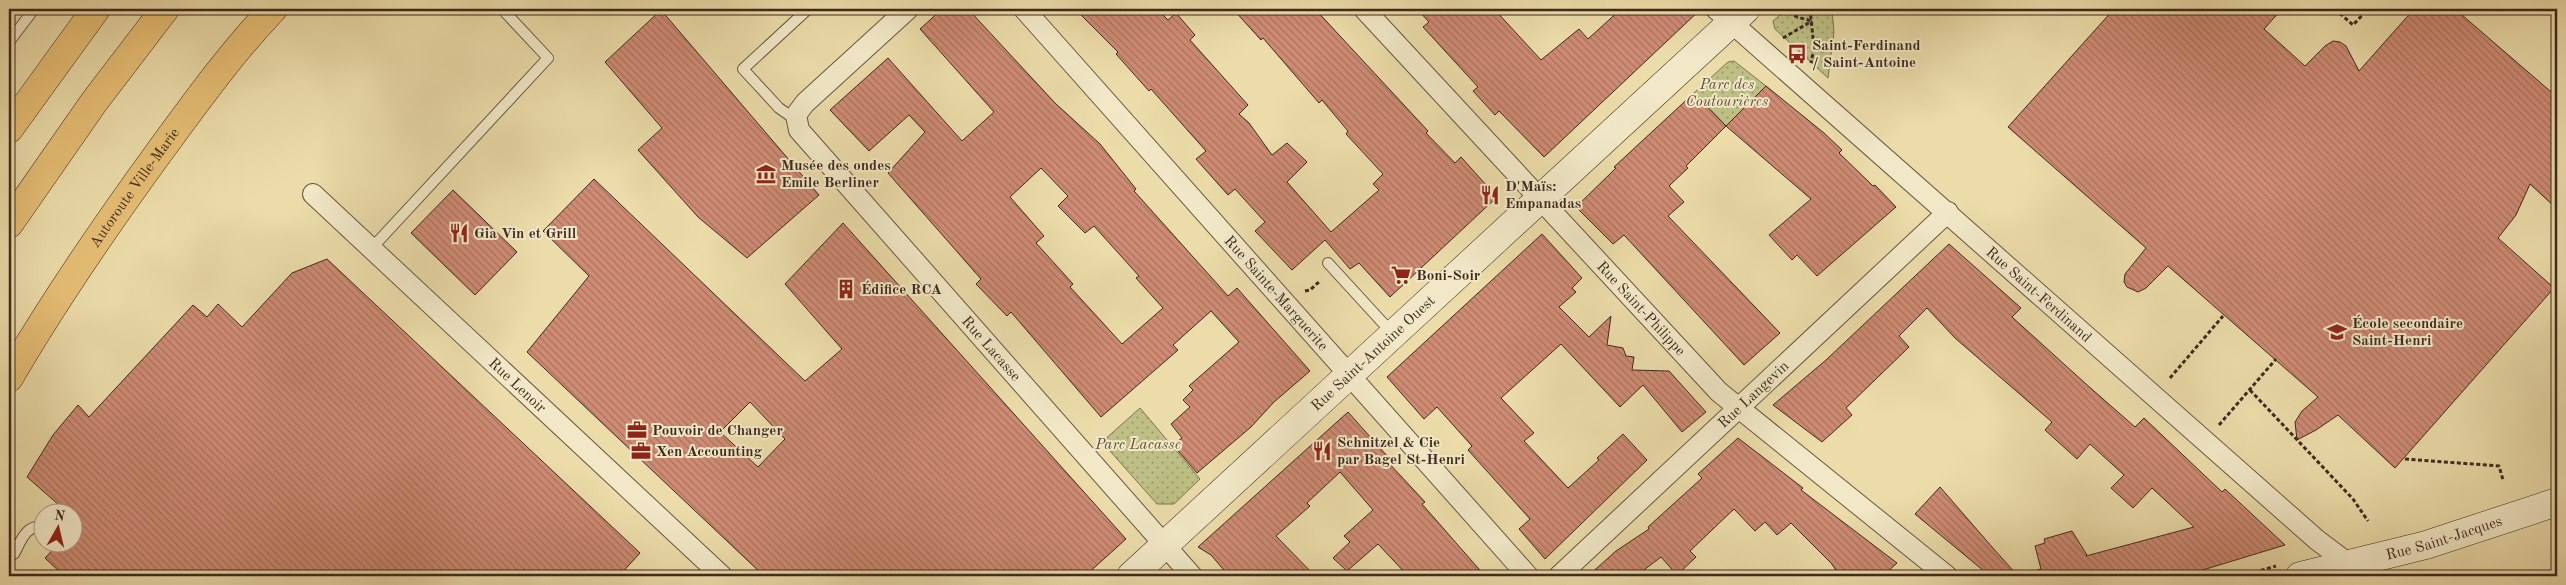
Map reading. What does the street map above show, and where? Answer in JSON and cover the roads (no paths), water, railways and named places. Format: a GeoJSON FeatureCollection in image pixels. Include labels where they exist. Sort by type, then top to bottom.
{"type":"FeatureCollection","features":[{"type":"Feature","properties":{"kind":"highway"},"geometry":{"type":"LineString","coordinates":[[9,129],[96,9]]}},
{"type":"Feature","properties":{"kind":"highway"},"geometry":{"type":"LineString","coordinates":[[9,224],[94,102],[165,9]]}},
{"type":"Feature","properties":{"kind":"highway","name":"Autoroute Ville-Marie"},"geometry":{"type":"LineString","coordinates":[[9,378],[103,230],[243,41],[273,9]]}},
{"type":"Feature","properties":{"kind":"main road","name":"Rue Saint-Antoine Ouest"},"geometry":{"type":"LineString","coordinates":[[1131,576],[1540,200],[1731,13]]}},
{"type":"Feature","properties":{"kind":"main road","name":"Rue Saint-Jacques"},"geometry":{"type":"LineString","coordinates":[[2300,576],[2357,570],[2557,502]]}},
{"type":"Feature","properties":{"kind":"street"},"geometry":{"type":"LineString","coordinates":[[796,120],[798,111],[805,102],[908,9]]}},
{"type":"Feature","properties":{"kind":"street","name":"Rue Sainte-Marguerite"},"geometry":{"type":"LineString","coordinates":[[1024,9],[1528,576]]}},
{"type":"Feature","properties":{"kind":"street","name":"Rue Saint-Philippe"},"geometry":{"type":"LineString","coordinates":[[1364,9],[1719,392],[1947,576]]}},
{"type":"Feature","properties":{"kind":"street","name":"Rue Saint-Ferdinand"},"geometry":{"type":"LineString","coordinates":[[1731,13],[1948,212],[2316,540],[2357,570]]}},
{"type":"Feature","properties":{"kind":"street","name":"Rue Lacasse"},"geometry":{"type":"LineString","coordinates":[[796,120],[802,136],[1192,576]]}},
{"type":"Feature","properties":{"kind":"street","name":"Rue Lenoir"},"geometry":{"type":"LineString","coordinates":[[313,194],[722,576]]}},
{"type":"Feature","properties":{"kind":"street","name":"Rue Langevin"},"geometry":{"type":"LineString","coordinates":[[1559,576],[1740,410],[1948,212]]}},
{"type":"Feature","properties":{"kind":"lane"},"geometry":{"type":"LineString","coordinates":[[9,42],[12,28],[34,9]]}},
{"type":"Feature","properties":{"kind":"lane"},"geometry":{"type":"LineString","coordinates":[[243,41],[267,9]]}},
{"type":"Feature","properties":{"kind":"lane"},"geometry":{"type":"LineString","coordinates":[[371,249],[548,58],[502,9]]}},
{"type":"Feature","properties":{"kind":"lane"},"geometry":{"type":"LineString","coordinates":[[796,120],[779,108],[744,69],[808,9]]}},
{"type":"Feature","properties":{"kind":"lane"},"geometry":{"type":"LineString","coordinates":[[1330,266],[1393,334]]}},
{"type":"Feature","properties":{"kind":"lane"},"geometry":{"type":"LineString","coordinates":[[14,554],[26,532],[32,528]]}},
{"type":"Feature","properties":{"kind":"place","name":"Saint-Ferdinand / Saint-Antoine"},"geometry":{"type":"Point","coordinates":[1797,54]}},
{"type":"Feature","properties":{"kind":"place","name":"Musée des ondes Emile Berliner"},"geometry":{"type":"Point","coordinates":[766,174]}},
{"type":"Feature","properties":{"kind":"place","name":"D'Maïs: Empanadas"},"geometry":{"type":"Point","coordinates":[1490,195]}},
{"type":"Feature","properties":{"kind":"place","name":"Gia Vin et Grill"},"geometry":{"type":"Point","coordinates":[459,233]}},
{"type":"Feature","properties":{"kind":"place","name":"Boni-Soir"},"geometry":{"type":"Point","coordinates":[1401,275]}},
{"type":"Feature","properties":{"kind":"place","name":"Édifice RCA"},"geometry":{"type":"Point","coordinates":[846,289]}},
{"type":"Feature","properties":{"kind":"place","name":"École secondaire Saint-Henri"},"geometry":{"type":"Point","coordinates":[2337,332]}},
{"type":"Feature","properties":{"kind":"place","name":"Pouvoir de Changer"},"geometry":{"type":"Point","coordinates":[637,430]}},
{"type":"Feature","properties":{"kind":"place","name":"Xen Accounting"},"geometry":{"type":"Point","coordinates":[641,451]}},
{"type":"Feature","properties":{"kind":"place","name":"Schnitzel & Cie par Bagel St-Henri"},"geometry":{"type":"Point","coordinates":[1322,451]}},
{"type":"Feature","properties":{"kind":"park label","name":"Parc des Coutourières"},"geometry":{"type":"Point","coordinates":[1727,92]}},
{"type":"Feature","properties":{"kind":"park label","name":"Parc Lacasse"},"geometry":{"type":"Point","coordinates":[1138,444]}}]}
